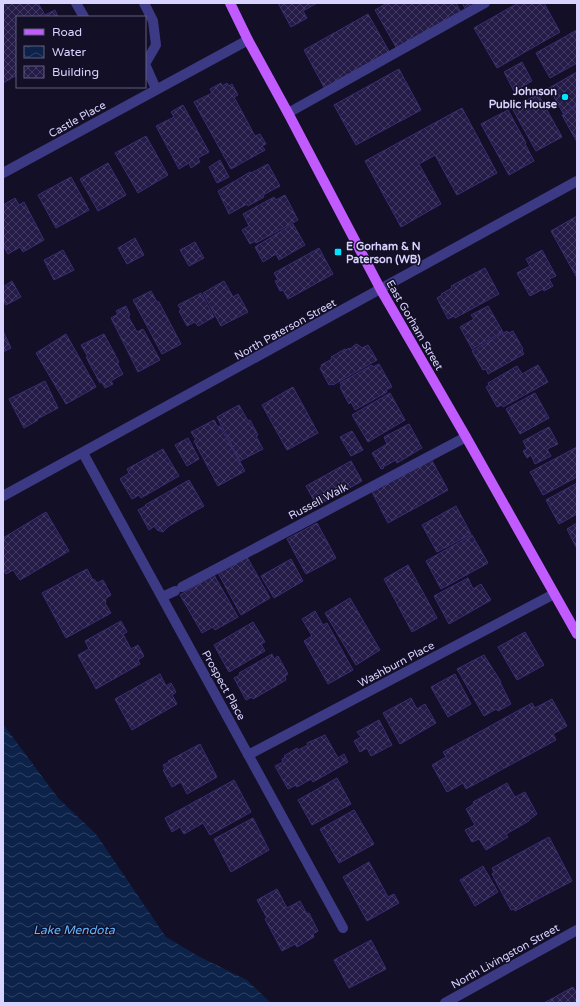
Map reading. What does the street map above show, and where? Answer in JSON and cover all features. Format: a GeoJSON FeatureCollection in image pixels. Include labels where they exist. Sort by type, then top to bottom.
{"type":"FeatureCollection","features":[{"type":"Feature","properties":{"kind":"main road","name":"East Gorham Street"},"geometry":{"type":"LineString","coordinates":[[232,4],[248,40],[381,290],[577,634]]}},
{"type":"Feature","properties":{"kind":"street"},"geometry":{"type":"LineString","coordinates":[[76,3],[83,16]]}},
{"type":"Feature","properties":{"kind":"street"},"geometry":{"type":"LineString","coordinates":[[144,3],[153,21],[156,45],[146,62]]}},
{"type":"Feature","properties":{"kind":"street"},"geometry":{"type":"LineString","coordinates":[[288,113],[485,3]]}},
{"type":"Feature","properties":{"kind":"street","name":"Castle Place"},"geometry":{"type":"LineString","coordinates":[[3,173],[248,40]]}},
{"type":"Feature","properties":{"kind":"street"},"geometry":{"type":"LineString","coordinates":[[146,66],[156,89]]}},
{"type":"Feature","properties":{"kind":"street","name":"North Paterson Street"},"geometry":{"type":"LineString","coordinates":[[3,496],[381,290],[577,181]]}},
{"type":"Feature","properties":{"kind":"street","name":"Russell Walk"},"geometry":{"type":"LineString","coordinates":[[162,597],[466,437]]}},
{"type":"Feature","properties":{"kind":"street","name":"Prospect Place"},"geometry":{"type":"LineString","coordinates":[[83,453],[343,928]]}},
{"type":"Feature","properties":{"kind":"street","name":"Washburn Place"},"geometry":{"type":"LineString","coordinates":[[248,755],[554,594]]}},
{"type":"Feature","properties":{"kind":"street","name":"North Livingston Street"},"geometry":{"type":"LineString","coordinates":[[445,1003],[577,930]]}},
{"type":"Feature","properties":{"kind":"water","name":"Lake Mendota"},"geometry":{"type":"Polygon","coordinates":[[[3,724],[58,798],[96,834],[166,937],[200,957],[247,980],[271,1003],[3,1003],[3,724]]]}},
{"type":"Feature","properties":{"kind":"building"},"geometry":{"type":"Polygon","coordinates":[[[3,3],[38,3],[45,15],[55,10],[58,16],[16,16],[16,76],[3,83],[3,3]]]}},
{"type":"Feature","properties":{"kind":"building"},"geometry":{"type":"Polygon","coordinates":[[[278,3],[317,3],[303,11],[307,18],[291,27],[278,3]]]}},
{"type":"Feature","properties":{"kind":"building"},"geometry":{"type":"Polygon","coordinates":[[[387,3],[456,3],[461,13],[397,49],[375,10],[387,3]]]}},
{"type":"Feature","properties":{"kind":"building"},"geometry":{"type":"Polygon","coordinates":[[[462,3],[479,3],[466,10],[462,3]]]}},
{"type":"Feature","properties":{"kind":"building"},"geometry":{"type":"Polygon","coordinates":[[[518,3],[544,3],[560,32],[497,68],[474,28],[518,3]]]}},
{"type":"Feature","properties":{"kind":"building"},"geometry":{"type":"Polygon","coordinates":[[[368,14],[390,53],[325,89],[304,50],[368,14]]]}},
{"type":"Feature","properties":{"kind":"building"},"geometry":{"type":"Polygon","coordinates":[[[577,30],[577,63],[550,78],[536,53],[577,30]]]}},
{"type":"Feature","properties":{"kind":"building"},"geometry":{"type":"Polygon","coordinates":[[[522,62],[532,81],[514,91],[504,72],[522,62]]]}},
{"type":"Feature","properties":{"kind":"building"},"geometry":{"type":"Polygon","coordinates":[[[399,69],[421,110],[356,145],[334,105],[399,69]]]}},
{"type":"Feature","properties":{"kind":"building","name":"Johnson Public House"},"geometry":{"type":"Polygon","coordinates":[[[577,72],[577,105],[563,113],[549,88],[577,72]]]}},
{"type":"Feature","properties":{"kind":"building"},"geometry":{"type":"Polygon","coordinates":[[[221,83],[222,86],[227,83],[229,86],[232,84],[238,95],[234,97],[255,136],[260,134],[266,144],[262,146],[265,150],[231,169],[194,102],[212,93],[210,89],[221,83]]]}},
{"type":"Feature","properties":{"kind":"building"},"geometry":{"type":"Polygon","coordinates":[[[538,94],[562,137],[536,151],[512,108],[538,94]]]}},
{"type":"Feature","properties":{"kind":"building"},"geometry":{"type":"Polygon","coordinates":[[[183,105],[209,152],[198,158],[200,162],[191,168],[189,163],[179,169],[156,126],[174,117],[171,112],[183,105]]]}},
{"type":"Feature","properties":{"kind":"building"},"geometry":{"type":"Polygon","coordinates":[[[577,106],[577,142],[562,115],[577,106]]]}},
{"type":"Feature","properties":{"kind":"building"},"geometry":{"type":"Polygon","coordinates":[[[462,108],[497,173],[457,195],[435,155],[419,164],[441,204],[401,227],[365,161],[462,108]]]}},
{"type":"Feature","properties":{"kind":"building"},"geometry":{"type":"Polygon","coordinates":[[[508,110],[534,161],[509,175],[481,124],[508,110]]]}},
{"type":"Feature","properties":{"kind":"building"},"geometry":{"type":"Polygon","coordinates":[[[146,136],[168,175],[138,193],[115,153],[146,136]]]}},
{"type":"Feature","properties":{"kind":"building"},"geometry":{"type":"Polygon","coordinates":[[[220,160],[229,177],[217,183],[209,167],[220,160]]]}},
{"type":"Feature","properties":{"kind":"building"},"geometry":{"type":"Polygon","coordinates":[[[108,163],[126,195],[98,211],[80,179],[108,163]]]}},
{"type":"Feature","properties":{"kind":"building"},"geometry":{"type":"Polygon","coordinates":[[[268,164],[280,186],[263,195],[264,197],[248,206],[247,204],[229,214],[218,191],[250,172],[251,173],[268,164]]]}},
{"type":"Feature","properties":{"kind":"building"},"geometry":{"type":"Polygon","coordinates":[[[71,177],[89,210],[56,228],[38,195],[71,177]]]}},
{"type":"Feature","properties":{"kind":"building"},"geometry":{"type":"Polygon","coordinates":[[[285,195],[298,220],[256,243],[255,241],[250,244],[242,230],[249,226],[243,214],[274,197],[276,200],[285,195]]]}},
{"type":"Feature","properties":{"kind":"building"},"geometry":{"type":"Polygon","coordinates":[[[15,198],[19,205],[24,202],[44,240],[23,252],[20,247],[8,254],[3,245],[3,205],[15,198]]]}},
{"type":"Feature","properties":{"kind":"building"},"geometry":{"type":"Polygon","coordinates":[[[577,216],[577,278],[551,231],[577,216]]]}},
{"type":"Feature","properties":{"kind":"building"},"geometry":{"type":"Polygon","coordinates":[[[293,224],[305,245],[279,260],[276,254],[263,262],[255,247],[293,224]]]}},
{"type":"Feature","properties":{"kind":"building"},"geometry":{"type":"Polygon","coordinates":[[[135,238],[144,255],[127,264],[118,248],[135,238]]]}},
{"type":"Feature","properties":{"kind":"building"},"geometry":{"type":"Polygon","coordinates":[[[195,242],[204,258],[189,266],[180,250],[195,242]]]}},
{"type":"Feature","properties":{"kind":"building"},"geometry":{"type":"Polygon","coordinates":[[[319,248],[333,274],[288,299],[283,290],[280,291],[275,281],[278,280],[274,273],[319,248]]]}},
{"type":"Feature","properties":{"kind":"building"},"geometry":{"type":"Polygon","coordinates":[[[63,250],[74,270],[54,280],[44,260],[63,250]]]}},
{"type":"Feature","properties":{"kind":"building"},"geometry":{"type":"Polygon","coordinates":[[[542,250],[556,276],[549,279],[553,286],[544,291],[543,289],[530,296],[517,273],[530,266],[526,259],[542,250]]]}},
{"type":"Feature","properties":{"kind":"building"},"geometry":{"type":"Polygon","coordinates":[[[485,268],[499,294],[455,318],[454,316],[448,319],[437,298],[452,288],[451,286],[485,268]]]}},
{"type":"Feature","properties":{"kind":"building"},"geometry":{"type":"Polygon","coordinates":[[[12,281],[21,297],[6,305],[3,299],[3,287],[12,281]]]}},
{"type":"Feature","properties":{"kind":"building"},"geometry":{"type":"Polygon","coordinates":[[[224,281],[233,297],[238,294],[248,312],[221,326],[203,293],[224,281]]]}},
{"type":"Feature","properties":{"kind":"building"},"geometry":{"type":"Polygon","coordinates":[[[151,291],[157,302],[159,302],[181,344],[162,354],[133,300],[151,291]]]}},
{"type":"Feature","properties":{"kind":"building"},"geometry":{"type":"Polygon","coordinates":[[[201,293],[214,317],[198,326],[195,322],[187,326],[179,311],[181,310],[178,305],[201,293]]]}},
{"type":"Feature","properties":{"kind":"building"},"geometry":{"type":"Polygon","coordinates":[[[126,306],[130,315],[128,316],[137,332],[143,329],[160,360],[138,372],[111,318],[118,314],[116,311],[126,306]]]}},
{"type":"Feature","properties":{"kind":"building"},"geometry":{"type":"Polygon","coordinates":[[[488,306],[503,332],[472,349],[460,327],[474,319],[471,315],[488,306]]]}},
{"type":"Feature","properties":{"kind":"building"},"geometry":{"type":"Polygon","coordinates":[[[3,331],[11,348],[3,352],[3,331]]]}},
{"type":"Feature","properties":{"kind":"building"},"geometry":{"type":"Polygon","coordinates":[[[507,331],[509,333],[513,331],[523,349],[524,354],[488,374],[486,369],[483,370],[472,351],[507,331]]]}},
{"type":"Feature","properties":{"kind":"building"},"geometry":{"type":"Polygon","coordinates":[[[66,334],[96,387],[66,404],[36,353],[66,334]]]}},
{"type":"Feature","properties":{"kind":"building"},"geometry":{"type":"Polygon","coordinates":[[[104,334],[119,362],[117,363],[123,374],[111,381],[113,384],[105,388],[102,382],[100,383],[81,345],[104,334]]]}},
{"type":"Feature","properties":{"kind":"building"},"geometry":{"type":"Polygon","coordinates":[[[356,344],[362,348],[368,345],[377,360],[333,385],[329,385],[320,368],[322,367],[321,365],[332,359],[331,357],[345,349],[350,349],[356,344]]]}},
{"type":"Feature","properties":{"kind":"building"},"geometry":{"type":"Polygon","coordinates":[[[379,364],[392,387],[386,390],[387,392],[355,410],[351,402],[349,404],[340,387],[342,386],[340,383],[372,365],[373,367],[379,364]]]}},
{"type":"Feature","properties":{"kind":"building"},"geometry":{"type":"Polygon","coordinates":[[[538,365],[548,382],[503,407],[502,405],[497,407],[486,387],[489,385],[488,383],[517,366],[522,374],[538,365]]]}},
{"type":"Feature","properties":{"kind":"building"},"geometry":{"type":"Polygon","coordinates":[[[45,381],[58,408],[24,428],[9,399],[45,381]]]}},
{"type":"Feature","properties":{"kind":"building"},"geometry":{"type":"Polygon","coordinates":[[[293,387],[318,433],[287,450],[262,405],[293,387]]]}},
{"type":"Feature","properties":{"kind":"building"},"geometry":{"type":"Polygon","coordinates":[[[390,393],[405,420],[368,442],[352,415],[390,393]]]}},
{"type":"Feature","properties":{"kind":"building"},"geometry":{"type":"Polygon","coordinates":[[[535,393],[549,418],[520,434],[506,409],[535,393]]]}},
{"type":"Feature","properties":{"kind":"building"},"geometry":{"type":"Polygon","coordinates":[[[239,405],[248,421],[250,420],[263,449],[240,461],[217,417],[239,405]]]}},
{"type":"Feature","properties":{"kind":"building"},"geometry":{"type":"Polygon","coordinates":[[[214,420],[218,427],[220,426],[245,471],[218,486],[194,441],[196,440],[191,432],[214,420]]]}},
{"type":"Feature","properties":{"kind":"building"},"geometry":{"type":"Polygon","coordinates":[[[409,424],[422,448],[397,463],[396,460],[381,469],[372,453],[387,444],[384,437],[409,424]]]}},
{"type":"Feature","properties":{"kind":"building"},"geometry":{"type":"Polygon","coordinates":[[[549,427],[558,444],[547,449],[551,456],[535,464],[531,455],[527,458],[523,451],[527,449],[523,441],[549,427]]]}},
{"type":"Feature","properties":{"kind":"building"},"geometry":{"type":"Polygon","coordinates":[[[352,431],[363,450],[351,456],[340,437],[352,431]]]}},
{"type":"Feature","properties":{"kind":"building"},"geometry":{"type":"Polygon","coordinates":[[[188,438],[199,459],[187,466],[175,445],[188,438]]]}},
{"type":"Feature","properties":{"kind":"building"},"geometry":{"type":"Polygon","coordinates":[[[577,447],[577,477],[543,495],[530,472],[577,447]]]}},
{"type":"Feature","properties":{"kind":"building"},"geometry":{"type":"Polygon","coordinates":[[[163,449],[179,476],[141,498],[139,495],[132,499],[120,479],[129,473],[127,469],[163,449]]]}},
{"type":"Feature","properties":{"kind":"building"},"geometry":{"type":"Polygon","coordinates":[[[430,457],[448,490],[388,523],[371,490],[430,457]]]}},
{"type":"Feature","properties":{"kind":"building"},"geometry":{"type":"Polygon","coordinates":[[[351,461],[362,481],[317,506],[306,486],[351,461]]]}},
{"type":"Feature","properties":{"kind":"building"},"geometry":{"type":"Polygon","coordinates":[[[189,480],[204,506],[169,526],[163,532],[157,530],[155,526],[149,530],[138,510],[189,480]]]}},
{"type":"Feature","properties":{"kind":"building"},"geometry":{"type":"Polygon","coordinates":[[[577,483],[577,514],[559,524],[546,500],[577,483]]]}},
{"type":"Feature","properties":{"kind":"building"},"geometry":{"type":"Polygon","coordinates":[[[456,506],[471,534],[437,552],[422,525],[456,506]]]}},
{"type":"Feature","properties":{"kind":"building"},"geometry":{"type":"Polygon","coordinates":[[[46,512],[69,551],[20,580],[13,570],[6,574],[3,569],[3,538],[46,512]]]}},
{"type":"Feature","properties":{"kind":"building"},"geometry":{"type":"Polygon","coordinates":[[[317,523],[336,558],[306,574],[287,539],[317,523]]]}},
{"type":"Feature","properties":{"kind":"building"},"geometry":{"type":"Polygon","coordinates":[[[577,523],[577,549],[567,529],[577,523]]]}},
{"type":"Feature","properties":{"kind":"building"},"geometry":{"type":"Polygon","coordinates":[[[472,535],[488,563],[441,589],[426,561],[472,535]]]}},
{"type":"Feature","properties":{"kind":"building"},"geometry":{"type":"Polygon","coordinates":[[[247,557],[270,598],[241,615],[218,573],[247,557]]]}},
{"type":"Feature","properties":{"kind":"building"},"geometry":{"type":"Polygon","coordinates":[[[291,559],[303,581],[274,598],[261,576],[291,559]]]}},
{"type":"Feature","properties":{"kind":"building"},"geometry":{"type":"Polygon","coordinates":[[[408,565],[437,618],[412,632],[384,579],[408,565]]]}},
{"type":"Feature","properties":{"kind":"building"},"geometry":{"type":"Polygon","coordinates":[[[87,569],[93,580],[94,579],[97,583],[103,580],[111,595],[105,599],[105,603],[111,613],[66,638],[42,593],[87,569]]]}},
{"type":"Feature","properties":{"kind":"building"},"geometry":{"type":"Polygon","coordinates":[[[214,575],[238,617],[215,630],[213,627],[202,633],[180,595],[214,575]]]}},
{"type":"Feature","properties":{"kind":"building"},"geometry":{"type":"Polygon","coordinates":[[[468,578],[473,589],[481,584],[491,600],[449,624],[434,596],[468,578]]]}},
{"type":"Feature","properties":{"kind":"building"},"geometry":{"type":"Polygon","coordinates":[[[350,598],[380,650],[356,665],[325,613],[350,598]]]}},
{"type":"Feature","properties":{"kind":"building"},"geometry":{"type":"Polygon","coordinates":[[[315,611],[323,625],[327,623],[353,670],[328,684],[304,641],[312,636],[302,619],[315,611]]]}},
{"type":"Feature","properties":{"kind":"building"},"geometry":{"type":"Polygon","coordinates":[[[121,621],[127,632],[123,634],[131,649],[138,645],[144,656],[138,660],[140,664],[96,689],[78,655],[89,649],[85,641],[121,621]]]}},
{"type":"Feature","properties":{"kind":"building"},"geometry":{"type":"Polygon","coordinates":[[[253,622],[265,642],[261,644],[265,651],[229,672],[214,645],[253,622]]]}},
{"type":"Feature","properties":{"kind":"building"},"geometry":{"type":"Polygon","coordinates":[[[525,632],[544,665],[517,680],[498,647],[525,632]]]}},
{"type":"Feature","properties":{"kind":"building"},"geometry":{"type":"Polygon","coordinates":[[[272,654],[274,659],[278,656],[288,674],[285,676],[286,680],[253,699],[252,697],[246,700],[234,678],[240,675],[239,673],[272,654]]]}},
{"type":"Feature","properties":{"kind":"building"},"geometry":{"type":"Polygon","coordinates":[[[484,655],[501,682],[511,704],[498,711],[496,709],[484,716],[457,669],[484,655]]]}},
{"type":"Feature","properties":{"kind":"building"},"geometry":{"type":"Polygon","coordinates":[[[160,674],[166,686],[171,683],[176,692],[172,695],[177,704],[132,730],[115,699],[160,674]]]}},
{"type":"Feature","properties":{"kind":"building"},"geometry":{"type":"Polygon","coordinates":[[[455,674],[471,704],[448,717],[431,687],[455,674]]]}},
{"type":"Feature","properties":{"kind":"building"},"geometry":{"type":"Polygon","coordinates":[[[411,698],[417,709],[425,704],[436,723],[400,744],[383,713],[411,698]]]}},
{"type":"Feature","properties":{"kind":"building"},"geometry":{"type":"Polygon","coordinates":[[[552,699],[567,726],[553,734],[556,740],[466,789],[463,783],[447,792],[432,765],[446,757],[443,752],[532,703],[535,708],[552,699]]]}},
{"type":"Feature","properties":{"kind":"building"},"geometry":{"type":"Polygon","coordinates":[[[379,720],[392,745],[371,756],[367,748],[360,752],[354,741],[361,737],[357,732],[379,720]]]}},
{"type":"Feature","properties":{"kind":"building"},"geometry":{"type":"Polygon","coordinates":[[[325,735],[338,758],[344,754],[348,762],[313,782],[311,779],[297,787],[296,785],[288,789],[275,766],[283,762],[282,759],[285,758],[284,756],[325,735]]]}},
{"type":"Feature","properties":{"kind":"building"},"geometry":{"type":"Polygon","coordinates":[[[200,744],[217,777],[187,794],[181,782],[172,787],[163,770],[165,769],[163,765],[200,744]]]}},
{"type":"Feature","properties":{"kind":"building"},"geometry":{"type":"Polygon","coordinates":[[[337,778],[351,804],[312,825],[298,800],[337,778]]]}},
{"type":"Feature","properties":{"kind":"building"},"geometry":{"type":"Polygon","coordinates":[[[234,780],[251,812],[210,835],[203,823],[184,834],[180,827],[172,832],[165,818],[234,780]]]}},
{"type":"Feature","properties":{"kind":"building"},"geometry":{"type":"Polygon","coordinates":[[[507,783],[515,797],[525,792],[537,814],[529,821],[506,834],[508,837],[486,850],[479,839],[472,842],[465,830],[475,825],[466,809],[474,804],[473,802],[507,783]]]}},
{"type":"Feature","properties":{"kind":"building"},"geometry":{"type":"Polygon","coordinates":[[[354,810],[374,844],[339,863],[320,829],[354,810]]]}},
{"type":"Feature","properties":{"kind":"building"},"geometry":{"type":"Polygon","coordinates":[[[253,818],[269,850],[231,872],[214,839],[253,818]]]}},
{"type":"Feature","properties":{"kind":"building"},"geometry":{"type":"Polygon","coordinates":[[[549,837],[572,881],[515,911],[514,909],[511,910],[492,874],[494,872],[492,868],[549,837]]]}},
{"type":"Feature","properties":{"kind":"building"},"geometry":{"type":"Polygon","coordinates":[[[369,862],[388,897],[394,894],[399,903],[367,921],[343,877],[369,862]]]}},
{"type":"Feature","properties":{"kind":"building"},"geometry":{"type":"Polygon","coordinates":[[[483,866],[498,892],[475,906],[460,880],[483,866]]]}},
{"type":"Feature","properties":{"kind":"building"},"geometry":{"type":"Polygon","coordinates":[[[277,889],[287,908],[300,901],[307,914],[309,913],[318,931],[313,934],[314,937],[297,947],[295,944],[282,951],[257,900],[277,889]]]}},
{"type":"Feature","properties":{"kind":"building"},"geometry":{"type":"Polygon","coordinates":[[[371,940],[386,969],[349,988],[334,960],[371,940]]]}},
{"type":"Feature","properties":{"kind":"building"},"geometry":{"type":"Polygon","coordinates":[[[573,987],[577,994],[577,1003],[544,1003],[573,987]]]}},
{"type":"Feature","properties":{"kind":"place","name":"Johnson Public House"},"geometry":{"type":"Point","coordinates":[565,97]}},
{"type":"Feature","properties":{"kind":"place","name":"E Gorham & N Paterson (WB)"},"geometry":{"type":"Point","coordinates":[338,252]}}]}
